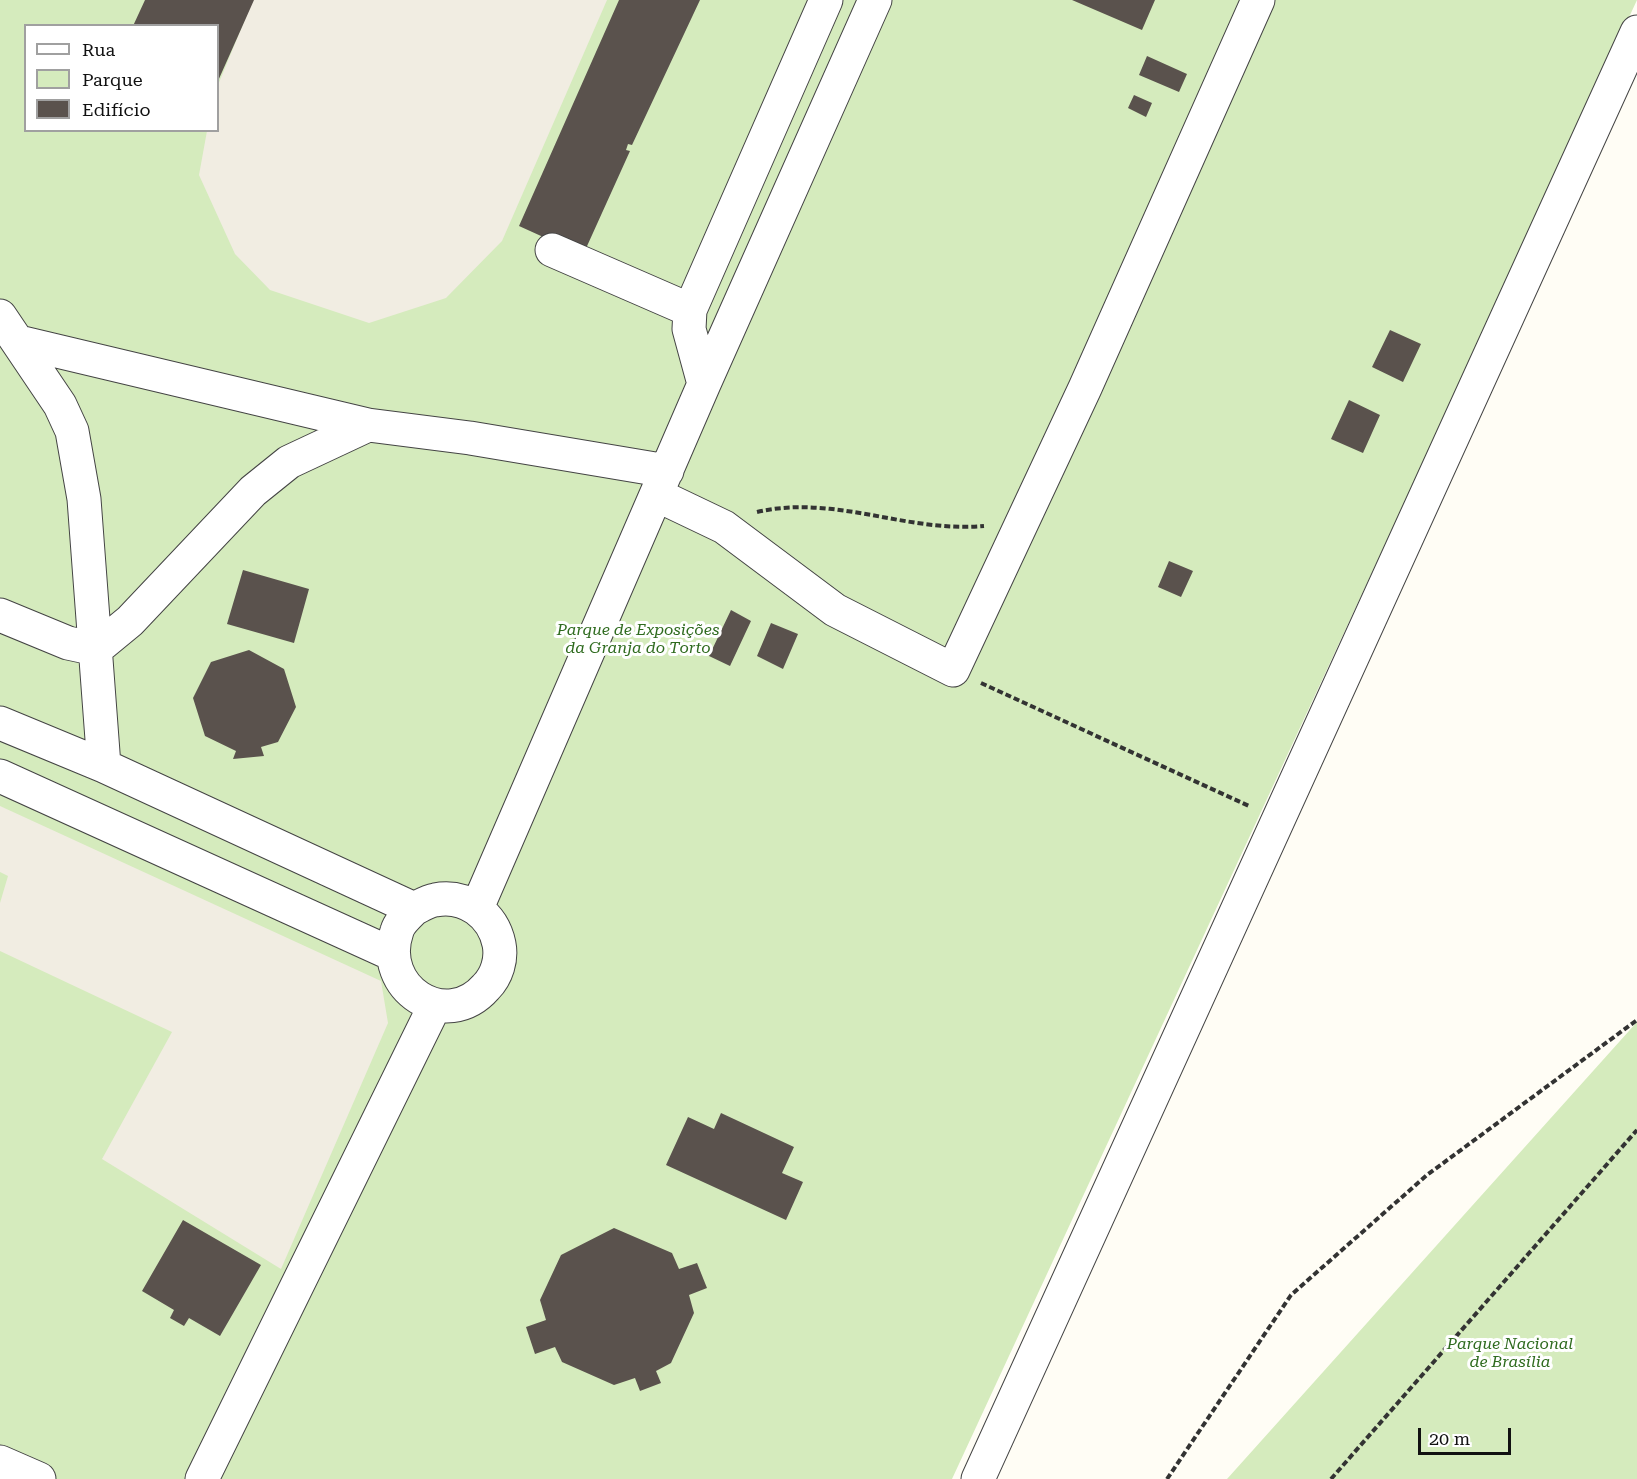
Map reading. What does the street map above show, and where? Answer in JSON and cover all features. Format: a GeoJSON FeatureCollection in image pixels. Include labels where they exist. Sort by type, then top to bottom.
{"type":"FeatureCollection","features":[{"type":"Feature","properties":{"kind":"lane"},"geometry":{"type":"LineString","coordinates":[[704,384],[689,329],[690,310],[826,0]]}},
{"type":"Feature","properties":{"kind":"lane"},"geometry":{"type":"LineString","coordinates":[[477,908],[704,384],[875,0]]}},
{"type":"Feature","properties":{"kind":"lane"},"geometry":{"type":"LineString","coordinates":[[19,342],[368,424],[470,438],[662,483],[835,610],[953,670],[1085,388],[1258,0]]}},
{"type":"Feature","properties":{"kind":"lane"},"geometry":{"type":"LineString","coordinates":[[978,1479],[1637,32]]}},
{"type":"Feature","properties":{"kind":"lane"},"geometry":{"type":"LineString","coordinates":[[552,250],[690,310]]}},
{"type":"Feature","properties":{"kind":"lane"},"geometry":{"type":"LineString","coordinates":[[0,316],[60,405],[72,431],[84,499],[104,766]]}},
{"type":"Feature","properties":{"kind":"lane"},"geometry":{"type":"LineString","coordinates":[[96,649],[130,621],[254,491],[289,462],[368,424]]}},
{"type":"Feature","properties":{"kind":"lane"},"geometry":{"type":"LineString","coordinates":[[0,615],[68,643],[96,649]]}},
{"type":"Feature","properties":{"kind":"lane"},"geometry":{"type":"LineString","coordinates":[[0,723],[104,766],[414,909]]}},
{"type":"Feature","properties":{"kind":"lane"},"geometry":{"type":"LineString","coordinates":[[0,776],[392,954]]}},
{"type":"Feature","properties":{"kind":"lane"},"geometry":{"type":"LineString","coordinates":[[457,899],[477,908],[489,920],[497,934],[500,950],[498,966],[492,981],[481,993],[467,1002],[451,1006],[435,1005],[418,998],[405,987],[396,971],[392,954],[397,929],[414,909],[434,900],[457,899]]}},
{"type":"Feature","properties":{"kind":"lane"},"geometry":{"type":"LineString","coordinates":[[202,1479],[435,1005]]}},
{"type":"Feature","properties":{"kind":"lane"},"geometry":{"type":"LineString","coordinates":[[0,1462],[39,1479]]}},
{"type":"Feature","properties":{"kind":"path"},"geometry":{"type":"LineString","coordinates":[[724,527],[753,514],[804,506],[831,508],[909,523],[979,527],[1021,523]]}},
{"type":"Feature","properties":{"kind":"path"},"geometry":{"type":"LineString","coordinates":[[953,670],[1278,820]]}},
{"type":"Feature","properties":{"kind":"path"},"geometry":{"type":"LineString","coordinates":[[1167,1479],[1291,1295],[1427,1175],[1637,1020]]}},
{"type":"Feature","properties":{"kind":"path"},"geometry":{"type":"LineString","coordinates":[[1331,1479],[1637,1130]]}},
{"type":"Feature","properties":{"kind":"green space","name":"Parque de Exposições da Granja do Torto"},"geometry":{"type":"Polygon","coordinates":[[[0,0],[1637,0],[952,1479],[0,1479],[0,0]]]}},
{"type":"Feature","properties":{"kind":"green space","name":"Parque Nacional de Brasília"},"geometry":{"type":"Polygon","coordinates":[[[1637,1022],[1637,1479],[1227,1479],[1637,1022]]]}},
{"type":"Feature","properties":{"kind":"shaded area"},"geometry":{"type":"Polygon","coordinates":[[[253,0],[607,0],[502,241],[446,298],[369,323],[270,290],[235,254],[199,175],[207,132],[219,132],[219,83],[253,0]]]}},
{"type":"Feature","properties":{"kind":"shaded area"},"geometry":{"type":"Polygon","coordinates":[[[0,806],[381,981],[388,1023],[281,1269],[102,1159],[172,1032],[0,951],[0,903],[8,876],[0,872],[0,806]]]}},
{"type":"Feature","properties":{"kind":"building"},"geometry":{"type":"Polygon","coordinates":[[[145,0],[254,0],[219,79],[219,24],[134,24],[145,0]]]}},
{"type":"Feature","properties":{"kind":"building"},"geometry":{"type":"Polygon","coordinates":[[[619,0],[700,0],[632,145],[628,144],[626,150],[630,151],[583,255],[519,226],[619,0]]]}},
{"type":"Feature","properties":{"kind":"building"},"geometry":{"type":"Polygon","coordinates":[[[1072,0],[1155,0],[1142,30],[1072,0]]]}},
{"type":"Feature","properties":{"kind":"building"},"geometry":{"type":"Polygon","coordinates":[[[1147,56],[1187,74],[1179,92],[1139,75],[1147,56]]]}},
{"type":"Feature","properties":{"kind":"building"},"geometry":{"type":"Polygon","coordinates":[[[1134,95],[1152,103],[1146,117],[1128,108],[1134,95]]]}},
{"type":"Feature","properties":{"kind":"building"},"geometry":{"type":"Polygon","coordinates":[[[1390,330],[1421,344],[1403,382],[1372,367],[1390,330]]]}},
{"type":"Feature","properties":{"kind":"building"},"geometry":{"type":"Polygon","coordinates":[[[1349,400],[1380,415],[1363,453],[1331,439],[1349,400]]]}},
{"type":"Feature","properties":{"kind":"building"},"geometry":{"type":"Polygon","coordinates":[[[1169,561],[1193,571],[1181,597],[1158,587],[1169,561]]]}},
{"type":"Feature","properties":{"kind":"building"},"geometry":{"type":"Polygon","coordinates":[[[243,570],[309,589],[294,643],[227,624],[243,570]]]}},
{"type":"Feature","properties":{"kind":"building"},"geometry":{"type":"Polygon","coordinates":[[[731,610],[751,621],[730,666],[709,656],[731,610]]]}},
{"type":"Feature","properties":{"kind":"building"},"geometry":{"type":"Polygon","coordinates":[[[771,623],[798,634],[783,669],[757,656],[771,623]]]}},
{"type":"Feature","properties":{"kind":"building"},"geometry":{"type":"Polygon","coordinates":[[[249,650],[284,669],[296,707],[278,742],[261,747],[264,756],[233,759],[236,751],[205,736],[193,698],[211,662],[249,650]]]}},
{"type":"Feature","properties":{"kind":"building"},"geometry":{"type":"Polygon","coordinates":[[[721,1113],[794,1147],[782,1173],[803,1182],[786,1220],[666,1165],[688,1117],[714,1129],[721,1113]]]}},
{"type":"Feature","properties":{"kind":"building"},"geometry":{"type":"Polygon","coordinates":[[[183,1220],[261,1265],[220,1336],[189,1318],[184,1326],[170,1318],[174,1310],[142,1291],[183,1220]]]}},
{"type":"Feature","properties":{"kind":"building"},"geometry":{"type":"Polygon","coordinates":[[[614,1228],[672,1253],[679,1269],[697,1263],[707,1288],[689,1295],[694,1313],[671,1363],[656,1371],[661,1383],[640,1391],[635,1378],[614,1385],[562,1362],[555,1347],[535,1354],[526,1327],[546,1320],[540,1300],[561,1255],[614,1228]]]}}]}
